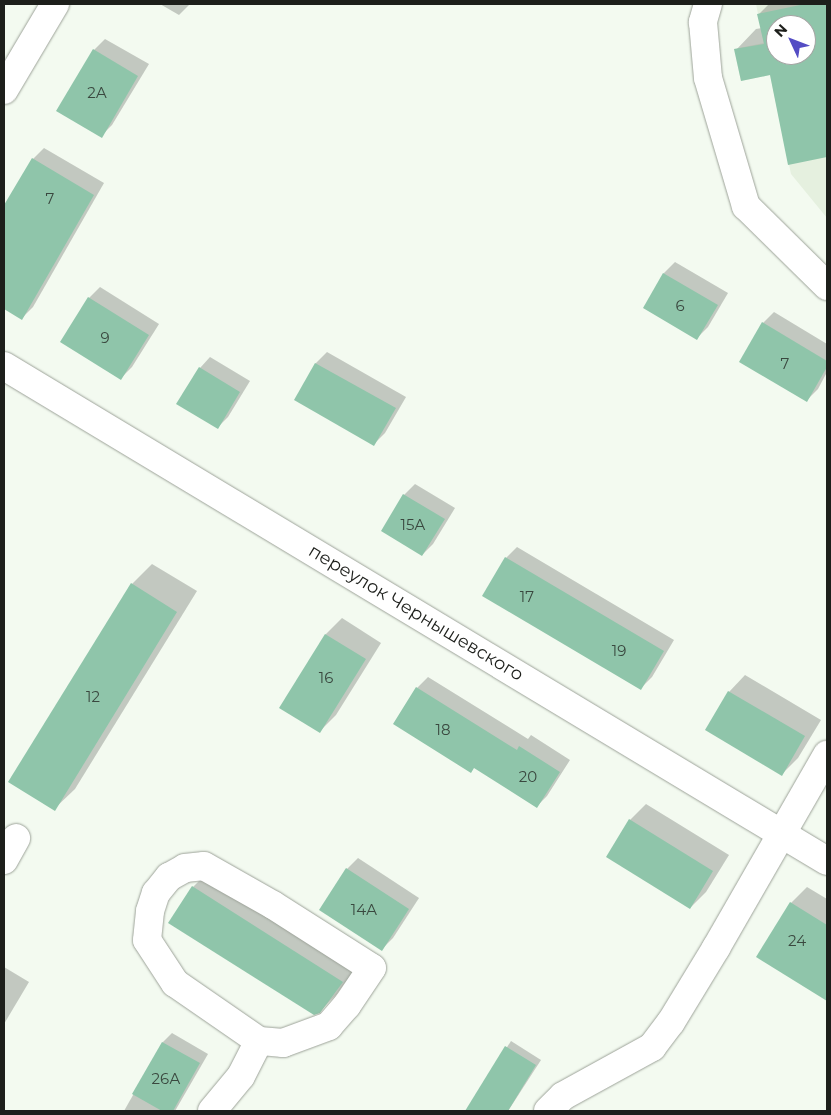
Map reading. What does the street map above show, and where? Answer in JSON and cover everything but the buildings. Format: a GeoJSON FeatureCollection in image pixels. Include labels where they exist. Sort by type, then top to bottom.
{"type":"FeatureCollection","features":[{"type":"Feature","properties":{"kind":"street"},"geometry":{"type":"LineString","coordinates":[[4,90],[55,4]]}},
{"type":"Feature","properties":{"kind":"street"},"geometry":{"type":"LineString","coordinates":[[708,4],[703,22],[708,78],[746,206],[827,286]]}},
{"type":"Feature","properties":{"kind":"street","name":"переулок Чернышевского"},"geometry":{"type":"LineString","coordinates":[[4,366],[827,861]]}},
{"type":"Feature","properties":{"kind":"street"},"geometry":{"type":"LineString","coordinates":[[548,1111],[563,1096],[652,1047],[671,1022],[716,948],[827,755]]}},
{"type":"Feature","properties":{"kind":"street"},"geometry":{"type":"LineString","coordinates":[[204,866],[273,905],[372,968],[329,1026],[284,1043],[259,1041],[175,984],[148,940],[150,911],[156,893],[169,877],[185,868],[204,866]]}},
{"type":"Feature","properties":{"kind":"street"},"geometry":{"type":"LineString","coordinates":[[212,1111],[241,1076],[259,1041]]}},
{"type":"Feature","properties":{"kind":"shaded area"},"geometry":{"type":"Polygon","coordinates":[[[756,4],[827,4],[827,218],[791,174],[770,75],[741,81],[734,49],[764,43],[756,4]]]}}]}
